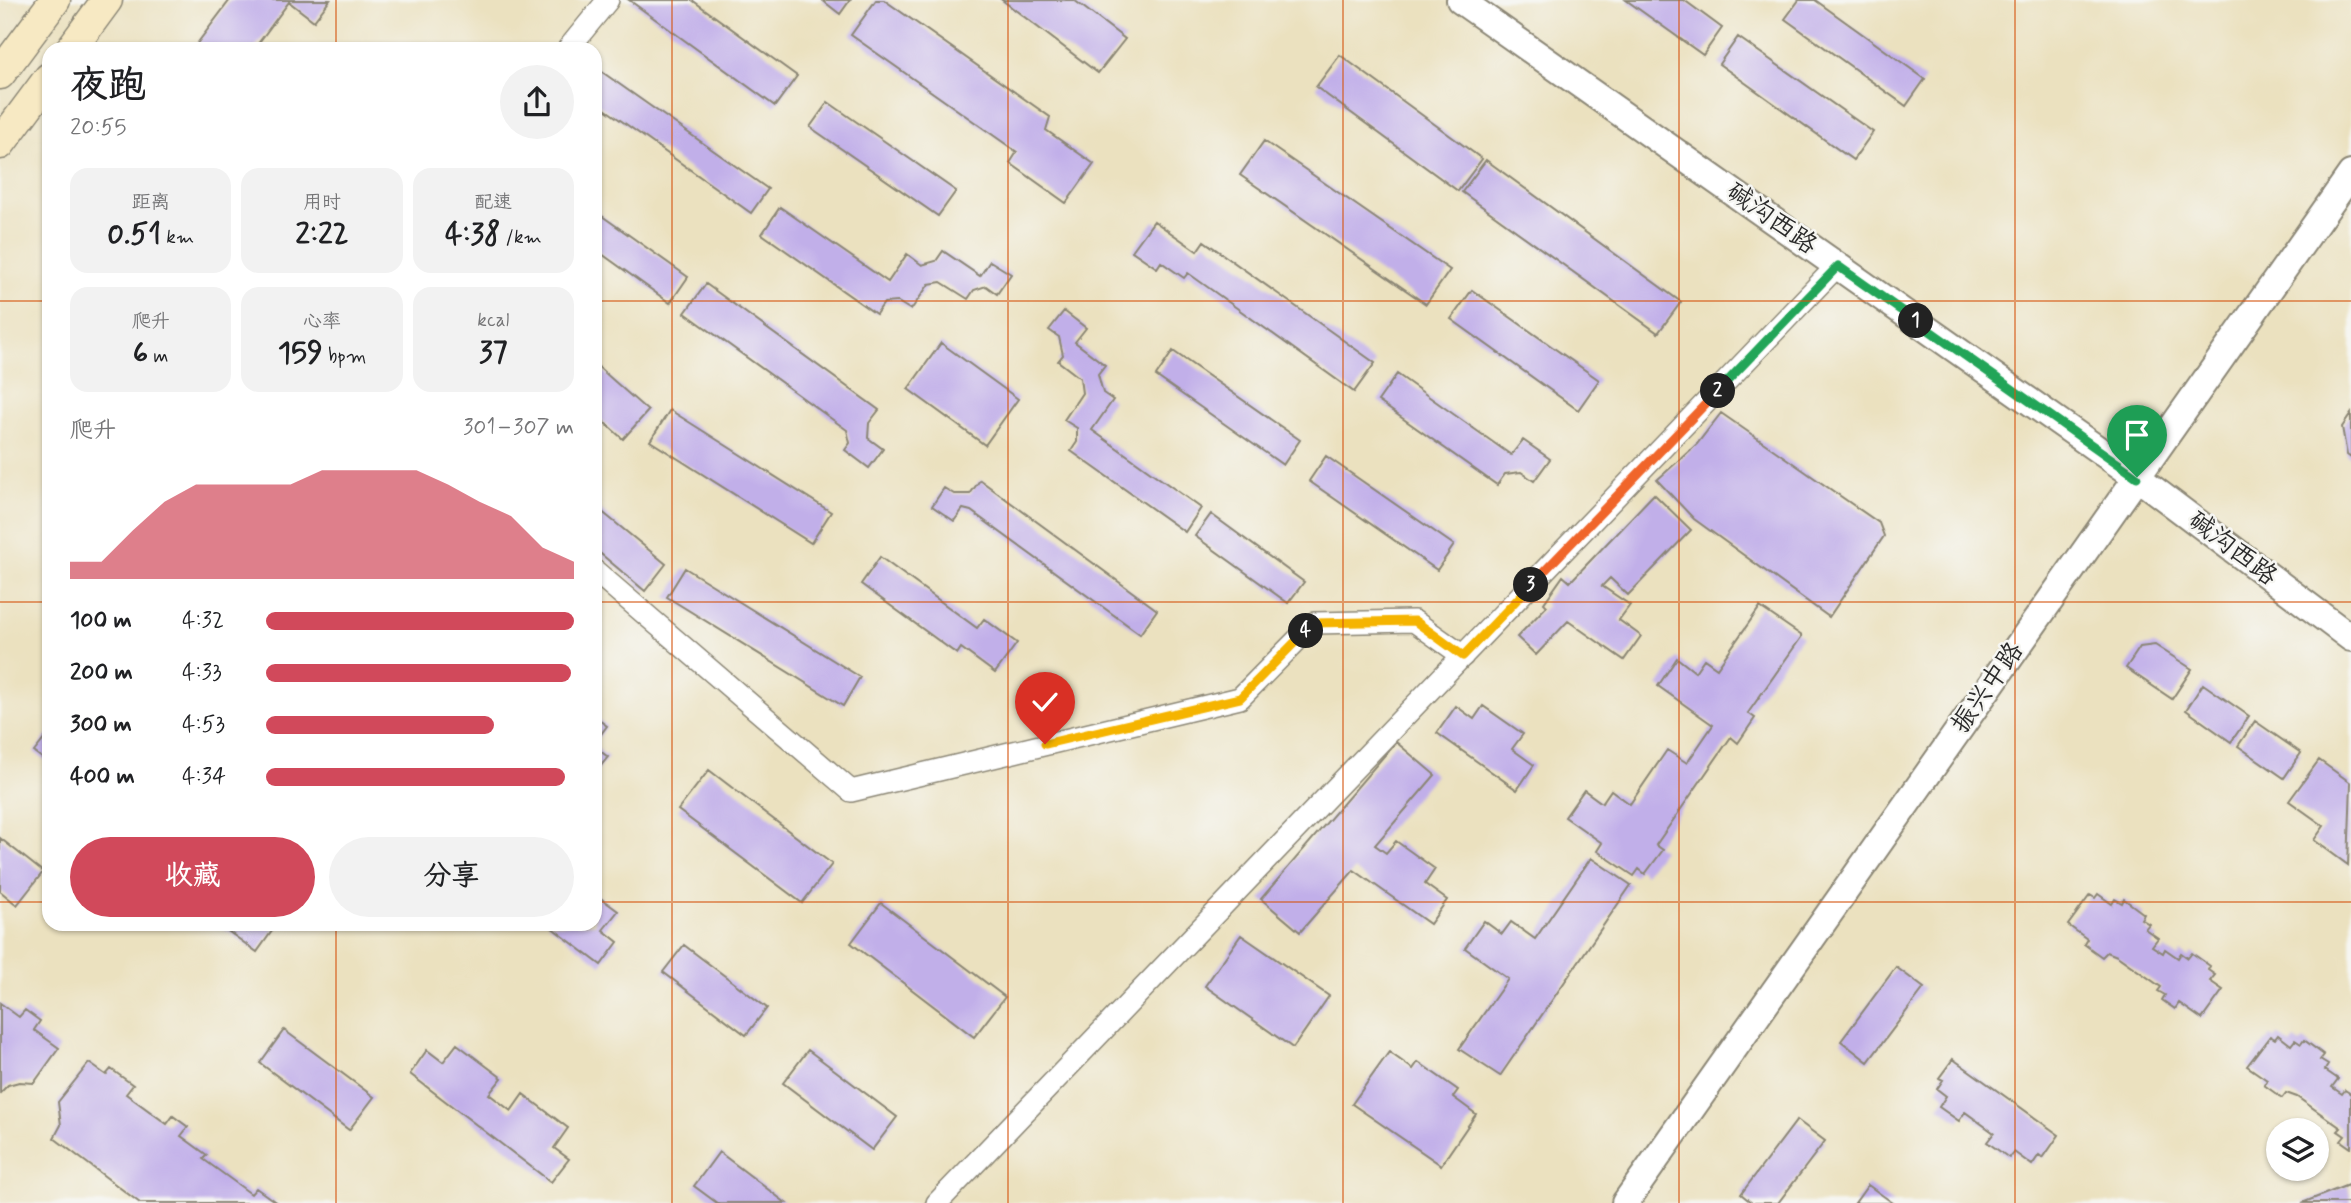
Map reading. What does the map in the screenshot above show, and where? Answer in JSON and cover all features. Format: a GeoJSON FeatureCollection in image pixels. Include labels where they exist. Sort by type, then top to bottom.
{"type":"FeatureCollection","features":[{"type":"Feature","properties":{"kind":"main road"},"geometry":{"type":"LineString","coordinates":[[0,74],[55,0]]}},
{"type":"Feature","properties":{"kind":"main road"},"geometry":{"type":"LineString","coordinates":[[76,42],[107,0]]}},
{"type":"Feature","properties":{"kind":"main road"},"geometry":{"type":"LineString","coordinates":[[0,144],[42,87]]}},
{"type":"Feature","properties":{"kind":"street"},"geometry":{"type":"LineString","coordinates":[[574,42],[608,0]]}},
{"type":"Feature","properties":{"kind":"street","name":"碱沟西路"},"geometry":{"type":"LineString","coordinates":[[1460,0],[2137,477],[2351,638]]}},
{"type":"Feature","properties":{"kind":"street","name":"振兴中路"},"geometry":{"type":"LineString","coordinates":[[1625,1203],[2351,174]]}},
{"type":"Feature","properties":{"kind":"street"},"geometry":{"type":"LineString","coordinates":[[937,1203],[1838,266]]}},
{"type":"Feature","properties":{"kind":"street"},"geometry":{"type":"LineString","coordinates":[[602,577],[851,791],[1240,698],[1314,623],[1415,621],[1463,656]]}},
{"type":"Feature","properties":{"kind":"building"},"geometry":{"type":"Polygon","coordinates":[[[230,0],[330,0],[314,21],[289,2],[259,42],[198,42],[230,0]]]}},
{"type":"Feature","properties":{"kind":"building"},"geometry":{"type":"Polygon","coordinates":[[[629,0],[692,0],[797,76],[775,106],[629,0]]]}},
{"type":"Feature","properties":{"kind":"building"},"geometry":{"type":"Polygon","coordinates":[[[822,0],[850,0],[840,14],[822,0]]]}},
{"type":"Feature","properties":{"kind":"building"},"geometry":{"type":"Polygon","coordinates":[[[876,0],[884,0],[1050,117],[1046,130],[1094,164],[1066,203],[1010,163],[1017,152],[851,35],[876,0]]]}},
{"type":"Feature","properties":{"kind":"building"},"geometry":{"type":"Polygon","coordinates":[[[1002,0],[1074,0],[1125,39],[1098,73],[1002,0]]]}},
{"type":"Feature","properties":{"kind":"building"},"geometry":{"type":"Polygon","coordinates":[[[1626,0],[1684,0],[1722,28],[1703,55],[1626,0]]]}},
{"type":"Feature","properties":{"kind":"building"},"geometry":{"type":"Polygon","coordinates":[[[1799,0],[1815,0],[1925,79],[1906,106],[1785,19],[1799,0]]]}},
{"type":"Feature","properties":{"kind":"building"},"geometry":{"type":"Polygon","coordinates":[[[1738,37],[1873,132],[1853,160],[1719,64],[1738,37]]]}},
{"type":"Feature","properties":{"kind":"building"},"geometry":{"type":"Polygon","coordinates":[[[1340,55],[1482,159],[1458,191],[1316,87],[1340,55]]]}},
{"type":"Feature","properties":{"kind":"building"},"geometry":{"type":"Polygon","coordinates":[[[602,72],[768,189],[751,213],[602,107],[602,72]]]}},
{"type":"Feature","properties":{"kind":"building"},"geometry":{"type":"Polygon","coordinates":[[[828,102],[956,191],[938,216],[810,127],[828,102]]]}},
{"type":"Feature","properties":{"kind":"building"},"geometry":{"type":"Polygon","coordinates":[[[1264,141],[1450,270],[1426,304],[1240,175],[1264,141]]]}},
{"type":"Feature","properties":{"kind":"building"},"geometry":{"type":"Polygon","coordinates":[[[1486,160],[1681,302],[1658,333],[1462,192],[1486,160]]]}},
{"type":"Feature","properties":{"kind":"building"},"geometry":{"type":"Polygon","coordinates":[[[780,207],[888,282],[907,254],[922,265],[936,261],[943,251],[980,276],[990,261],[1011,274],[997,294],[986,286],[974,290],[968,299],[941,282],[929,284],[911,310],[898,302],[884,303],[876,314],[762,234],[780,207]]]}},
{"type":"Feature","properties":{"kind":"building"},"geometry":{"type":"Polygon","coordinates":[[[602,216],[688,277],[670,303],[602,254],[602,216]]]}},
{"type":"Feature","properties":{"kind":"building"},"geometry":{"type":"Polygon","coordinates":[[[1154,221],[1197,251],[1204,241],[1375,363],[1354,392],[1188,273],[1184,278],[1161,262],[1157,268],[1132,251],[1154,221]]]}},
{"type":"Feature","properties":{"kind":"building"},"geometry":{"type":"Polygon","coordinates":[[[706,284],[879,410],[869,423],[868,438],[883,449],[869,468],[845,450],[850,443],[847,430],[685,313],[706,284]]]}},
{"type":"Feature","properties":{"kind":"building"},"geometry":{"type":"Polygon","coordinates":[[[1472,290],[1599,380],[1578,410],[1451,319],[1472,290]]]}},
{"type":"Feature","properties":{"kind":"building"},"geometry":{"type":"Polygon","coordinates":[[[1064,311],[1086,328],[1075,342],[1105,365],[1098,374],[1103,393],[1113,400],[1092,430],[1201,508],[1185,532],[1071,451],[1077,442],[1077,428],[1064,420],[1082,393],[1080,378],[1058,361],[1063,355],[1059,337],[1049,330],[1064,311]]]}},
{"type":"Feature","properties":{"kind":"building"},"geometry":{"type":"Polygon","coordinates":[[[941,343],[1018,399],[985,445],[908,389],[941,343]]]}},
{"type":"Feature","properties":{"kind":"building"},"geometry":{"type":"Polygon","coordinates":[[[1173,351],[1300,440],[1283,465],[1156,376],[1173,351]]]}},
{"type":"Feature","properties":{"kind":"building"},"geometry":{"type":"Polygon","coordinates":[[[602,370],[648,411],[623,439],[602,420],[602,370]]]}},
{"type":"Feature","properties":{"kind":"building"},"geometry":{"type":"Polygon","coordinates":[[[1397,374],[1511,455],[1523,440],[1550,459],[1534,481],[1521,472],[1505,474],[1497,485],[1378,401],[1397,374]]]}},
{"type":"Feature","properties":{"kind":"building"},"geometry":{"type":"Polygon","coordinates":[[[670,410],[831,512],[811,543],[650,441],[670,410]]]}},
{"type":"Feature","properties":{"kind":"building"},"geometry":{"type":"Polygon","coordinates":[[[1721,413],[1879,523],[1884,536],[1829,617],[1694,519],[1657,480],[1697,444],[1721,413]]]}},
{"type":"Feature","properties":{"kind":"building"},"geometry":{"type":"Polygon","coordinates":[[[2351,414],[2351,458],[2347,455],[2342,427],[2351,414]]]}},
{"type":"Feature","properties":{"kind":"building"},"geometry":{"type":"Polygon","coordinates":[[[1326,456],[1454,545],[1437,570],[1309,481],[1326,456]]]}},
{"type":"Feature","properties":{"kind":"building"},"geometry":{"type":"Polygon","coordinates":[[[980,480],[1157,610],[1140,634],[971,511],[963,509],[954,521],[932,506],[944,488],[954,494],[970,494],[980,480]]]}},
{"type":"Feature","properties":{"kind":"building"},"geometry":{"type":"Polygon","coordinates":[[[1654,494],[1691,530],[1628,595],[1610,578],[1602,586],[1630,605],[1619,620],[1641,636],[1624,660],[1568,621],[1536,655],[1517,637],[1547,606],[1544,603],[1563,576],[1570,582],[1654,494]]]}},
{"type":"Feature","properties":{"kind":"building"},"geometry":{"type":"Polygon","coordinates":[[[602,512],[666,564],[645,591],[602,555],[602,512]]]}},
{"type":"Feature","properties":{"kind":"building"},"geometry":{"type":"Polygon","coordinates":[[[1211,514],[1304,582],[1288,603],[1195,536],[1211,514]]]}},
{"type":"Feature","properties":{"kind":"building"},"geometry":{"type":"Polygon","coordinates":[[[880,557],[977,628],[984,619],[1017,643],[995,673],[961,648],[957,654],[861,584],[880,557]]]}},
{"type":"Feature","properties":{"kind":"building"},"geometry":{"type":"Polygon","coordinates":[[[685,568],[860,677],[843,706],[667,597],[685,568]]]}},
{"type":"Feature","properties":{"kind":"building"},"geometry":{"type":"Polygon","coordinates":[[[1760,607],[1802,636],[1748,713],[1755,718],[1738,743],[1731,737],[1656,845],[1663,850],[1645,874],[1639,869],[1634,876],[1597,851],[1602,843],[1565,817],[1584,790],[1602,803],[1611,790],[1630,804],[1667,750],[1687,763],[1713,725],[1658,686],[1677,658],[1695,672],[1704,659],[1717,668],[1760,607]]]}},
{"type":"Feature","properties":{"kind":"building"},"geometry":{"type":"Polygon","coordinates":[[[2155,645],[2192,669],[2172,699],[2126,668],[2140,647],[2155,645]]]}},
{"type":"Feature","properties":{"kind":"building"},"geometry":{"type":"Polygon","coordinates":[[[2203,684],[2249,716],[2231,742],[2186,710],[2203,684]]]}},
{"type":"Feature","properties":{"kind":"building"},"geometry":{"type":"Polygon","coordinates":[[[1456,706],[1474,719],[1483,706],[1523,734],[1512,749],[1534,765],[1517,790],[1437,733],[1456,706]]]}},
{"type":"Feature","properties":{"kind":"building"},"geometry":{"type":"Polygon","coordinates":[[[2255,721],[2301,753],[2284,778],[2238,746],[2255,721]]]}},
{"type":"Feature","properties":{"kind":"building"},"geometry":{"type":"Polygon","coordinates":[[[42,742],[42,758],[34,752],[42,742]]]}},
{"type":"Feature","properties":{"kind":"building"},"geometry":{"type":"Polygon","coordinates":[[[1396,742],[1435,775],[1375,845],[1386,853],[1396,841],[1435,869],[1425,884],[1447,900],[1430,924],[1354,870],[1300,932],[1261,899],[1396,742]]]}},
{"type":"Feature","properties":{"kind":"building"},"geometry":{"type":"Polygon","coordinates":[[[602,752],[608,757],[602,764],[602,752]]]}},
{"type":"Feature","properties":{"kind":"building"},"geometry":{"type":"Polygon","coordinates":[[[2319,760],[2351,783],[2348,865],[2314,840],[2324,826],[2289,801],[2319,760]]]}},
{"type":"Feature","properties":{"kind":"building"},"geometry":{"type":"Polygon","coordinates":[[[709,770],[832,864],[802,903],[678,810],[709,770]]]}},
{"type":"Feature","properties":{"kind":"building"},"geometry":{"type":"Polygon","coordinates":[[[0,838],[42,873],[17,905],[0,891],[0,838]]]}},
{"type":"Feature","properties":{"kind":"building"},"geometry":{"type":"Polygon","coordinates":[[[1591,858],[1631,885],[1500,1076],[1459,1049],[1508,979],[1465,948],[1484,921],[1502,934],[1511,922],[1535,939],[1591,858]]]}},
{"type":"Feature","properties":{"kind":"building"},"geometry":{"type":"Polygon","coordinates":[[[2098,894],[2112,904],[2115,899],[2122,903],[2124,899],[2144,914],[2141,919],[2149,924],[2145,929],[2158,938],[2152,946],[2163,953],[2165,949],[2178,958],[2181,953],[2188,958],[2192,953],[2210,966],[2208,970],[2215,975],[2210,981],[2223,990],[2202,1019],[2179,1003],[2175,1009],[2162,1000],[2165,995],[2158,991],[2161,987],[2117,956],[2107,952],[2102,957],[2084,944],[2087,939],[2068,925],[2090,895],[2095,898],[2098,894]]]}},
{"type":"Feature","properties":{"kind":"building"},"geometry":{"type":"Polygon","coordinates":[[[602,899],[618,911],[603,930],[618,942],[601,965],[556,931],[602,931],[602,899]]]}},
{"type":"Feature","properties":{"kind":"building"},"geometry":{"type":"Polygon","coordinates":[[[881,903],[1005,997],[974,1037],[851,943],[881,903]]]}},
{"type":"Feature","properties":{"kind":"building"},"geometry":{"type":"Polygon","coordinates":[[[228,931],[272,931],[257,952],[228,931]]]}},
{"type":"Feature","properties":{"kind":"building"},"geometry":{"type":"Polygon","coordinates":[[[1241,935],[1329,996],[1293,1048],[1205,986],[1241,935]]]}},
{"type":"Feature","properties":{"kind":"building"},"geometry":{"type":"Polygon","coordinates":[[[684,945],[767,1008],[746,1035],[663,972],[684,945]]]}},
{"type":"Feature","properties":{"kind":"building"},"geometry":{"type":"Polygon","coordinates":[[[1896,967],[1924,988],[1868,1062],[1841,1041],[1896,967]]]}},
{"type":"Feature","properties":{"kind":"building"},"geometry":{"type":"Polygon","coordinates":[[[0,1003],[19,1017],[25,1010],[40,1021],[34,1030],[59,1048],[34,1083],[19,1082],[8,1085],[0,1093],[0,1003]]]}},
{"type":"Feature","properties":{"kind":"building"},"geometry":{"type":"Polygon","coordinates":[[[284,1030],[374,1097],[349,1130],[260,1063],[284,1030]]]}},
{"type":"Feature","properties":{"kind":"building"},"geometry":{"type":"Polygon","coordinates":[[[2278,1035],[2291,1045],[2295,1040],[2301,1044],[2304,1040],[2324,1055],[2320,1060],[2328,1065],[2325,1070],[2338,1079],[2332,1087],[2342,1094],[2345,1090],[2351,1094],[2351,1148],[2341,1141],[2345,1136],[2338,1131],[2341,1128],[2329,1118],[2297,1097],[2286,1093],[2282,1098],[2264,1085],[2267,1080],[2247,1066],[2270,1036],[2275,1039],[2278,1035]]]}},
{"type":"Feature","properties":{"kind":"building"},"geometry":{"type":"Polygon","coordinates":[[[457,1044],[502,1078],[489,1094],[511,1111],[523,1094],[568,1128],[554,1148],[569,1159],[551,1182],[410,1074],[427,1050],[443,1062],[457,1044]]]}},
{"type":"Feature","properties":{"kind":"building"},"geometry":{"type":"Polygon","coordinates":[[[808,1050],[897,1117],[872,1150],[783,1083],[808,1050]]]}},
{"type":"Feature","properties":{"kind":"building"},"geometry":{"type":"Polygon","coordinates":[[[1389,1052],[1413,1069],[1418,1062],[1458,1090],[1453,1097],[1476,1114],[1441,1165],[1352,1104],[1389,1052]]]}},
{"type":"Feature","properties":{"kind":"building"},"geometry":{"type":"Polygon","coordinates":[[[1953,1059],[2059,1135],[2043,1158],[2039,1155],[2032,1165],[2014,1152],[2009,1158],[1987,1142],[1994,1133],[1965,1112],[1959,1121],[1939,1107],[1946,1096],[1937,1089],[1943,1080],[1939,1078],[1953,1059]]]}},
{"type":"Feature","properties":{"kind":"building"},"geometry":{"type":"Polygon","coordinates":[[[89,1063],[106,1075],[111,1069],[133,1085],[126,1094],[167,1124],[173,1116],[188,1127],[181,1136],[207,1155],[203,1159],[251,1194],[256,1188],[277,1203],[140,1203],[54,1138],[61,1125],[58,1102],[89,1063]]]}},
{"type":"Feature","properties":{"kind":"building"},"geometry":{"type":"Polygon","coordinates":[[[1797,1120],[1825,1141],[1778,1203],[1752,1203],[1741,1194],[1797,1120]]]}},
{"type":"Feature","properties":{"kind":"building"},"geometry":{"type":"Polygon","coordinates":[[[719,1152],[786,1203],[717,1203],[694,1186],[719,1152]]]}},
{"type":"Feature","properties":{"kind":"building"},"geometry":{"type":"Polygon","coordinates":[[[1868,1185],[1893,1203],[1855,1203],[1868,1185]]]}},
{"type":"Feature","properties":{"kind":"building"},"geometry":{"type":"Polygon","coordinates":[[[2348,1185],[2351,1203],[2302,1203],[2348,1185]]]}},
{"type":"Feature","properties":{"kind":"route"},"geometry":{"type":"LineString","coordinates":[[1045,744],[1240,698],[1314,623],[1415,621],[1463,656],[1838,266],[2137,477]]}}]}
